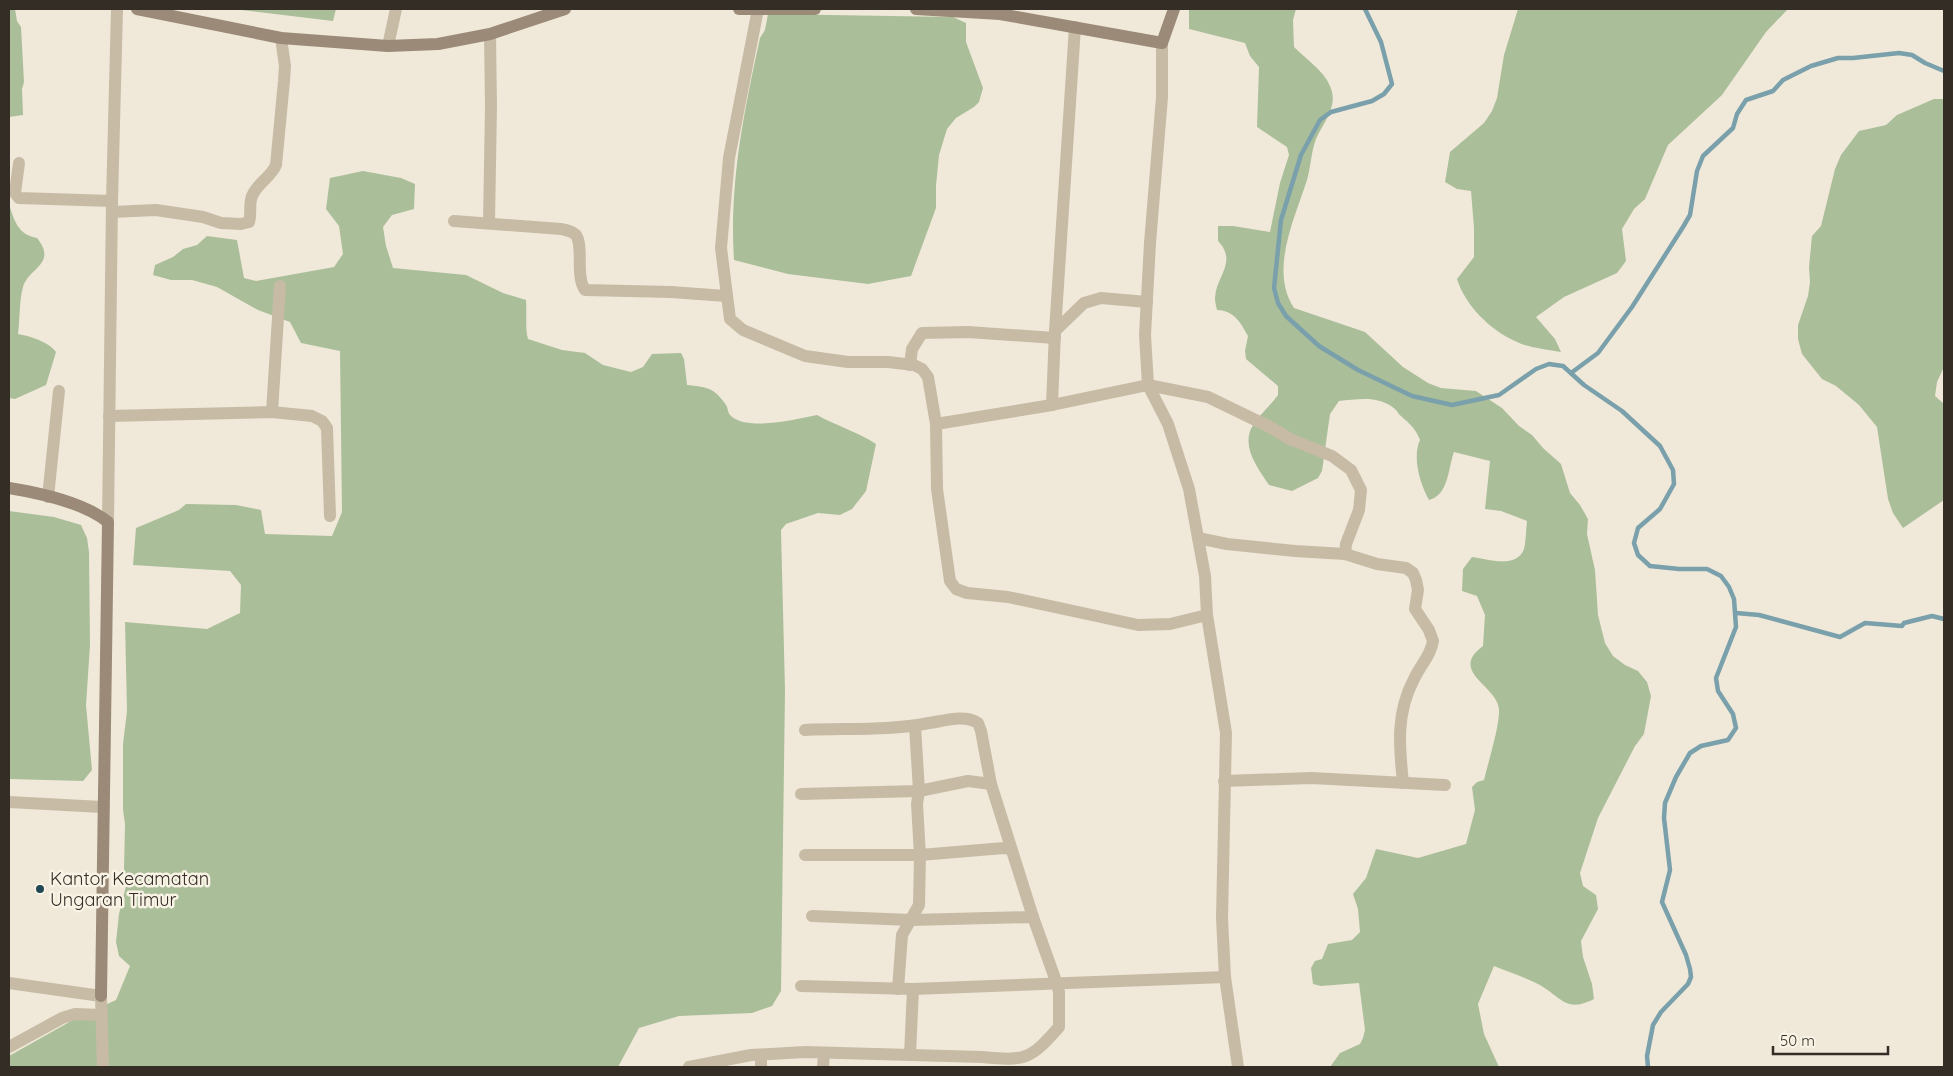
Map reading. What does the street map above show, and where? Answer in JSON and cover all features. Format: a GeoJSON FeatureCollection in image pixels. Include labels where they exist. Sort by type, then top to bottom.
{"type":"FeatureCollection","features":[{"type":"Feature","properties":{"kind":"main road"},"geometry":{"type":"LineString","coordinates":[[137,9],[281,38],[388,46],[438,44],[490,34],[565,9]]}},
{"type":"Feature","properties":{"kind":"main road"},"geometry":{"type":"LineString","coordinates":[[739,9],[815,9]]}},
{"type":"Feature","properties":{"kind":"main road"},"geometry":{"type":"LineString","coordinates":[[916,9],[1000,14],[1162,43],[1174,9]]}},
{"type":"Feature","properties":{"kind":"main road"},"geometry":{"type":"LineString","coordinates":[[9,488],[87,509],[108,522],[102,807],[101,996]]}},
{"type":"Feature","properties":{"kind":"street"},"geometry":{"type":"LineString","coordinates":[[108,522],[112,207],[117,9]]}},
{"type":"Feature","properties":{"kind":"street"},"geometry":{"type":"LineString","coordinates":[[388,46],[396,9]]}},
{"type":"Feature","properties":{"kind":"street"},"geometry":{"type":"LineString","coordinates":[[758,9],[729,158],[721,248],[730,318],[738,327],[805,356],[848,362],[888,362],[922,368],[928,377],[936,424],[937,489],[950,581],[956,589],[967,593],[1008,597],[1138,625],[1170,624],[1207,615]]}},
{"type":"Feature","properties":{"kind":"street"},"geometry":{"type":"LineString","coordinates":[[1052,405],[1075,27]]}},
{"type":"Feature","properties":{"kind":"street"},"geometry":{"type":"LineString","coordinates":[[489,223],[490,34]]}},
{"type":"Feature","properties":{"kind":"street"},"geometry":{"type":"LineString","coordinates":[[19,163],[15,193],[20,198],[156,210],[202,217],[221,223],[241,224],[249,222],[251,197],[254,191],[273,171],[278,154],[285,66],[281,38]]}},
{"type":"Feature","properties":{"kind":"street"},"geometry":{"type":"LineString","coordinates":[[1162,43],[1162,97],[1147,302],[1148,385],[1168,424],[1189,489],[1205,576],[1207,615],[1226,733],[1222,918],[1226,976],[1238,1067]]}},
{"type":"Feature","properties":{"kind":"street"},"geometry":{"type":"LineString","coordinates":[[454,221],[561,229],[573,233],[578,241],[581,281],[585,290],[726,296]]}},
{"type":"Feature","properties":{"kind":"street"},"geometry":{"type":"LineString","coordinates":[[272,412],[280,286]]}},
{"type":"Feature","properties":{"kind":"street"},"geometry":{"type":"LineString","coordinates":[[910,365],[912,349],[922,333],[1055,334],[1084,302],[1101,298],[1147,302]]}},
{"type":"Feature","properties":{"kind":"street"},"geometry":{"type":"LineString","coordinates":[[936,424],[1052,405],[1148,385],[1208,398],[1226,405],[1290,439],[1332,456],[1351,470],[1361,490],[1359,510],[1346,544],[1345,554]]}},
{"type":"Feature","properties":{"kind":"street"},"geometry":{"type":"LineString","coordinates":[[48,497],[59,391]]}},
{"type":"Feature","properties":{"kind":"street"},"geometry":{"type":"LineString","coordinates":[[109,416],[272,412],[312,416],[322,421],[327,428],[330,516]]}},
{"type":"Feature","properties":{"kind":"street"},"geometry":{"type":"LineString","coordinates":[[1198,538],[1227,544],[1345,554],[1377,564],[1409,569],[1413,573],[1418,590],[1415,609],[1432,635],[1432,646],[1413,679],[1399,720],[1403,782]]}},
{"type":"Feature","properties":{"kind":"street"},"geometry":{"type":"LineString","coordinates":[[689,1067],[824,1053],[1010,1059],[1029,1056],[1041,1048],[1059,1027],[1059,992],[1057,984],[1033,917],[991,784],[978,722],[967,718],[914,726],[805,730]]}},
{"type":"Feature","properties":{"kind":"street"},"geometry":{"type":"LineString","coordinates":[[898,989],[902,935],[919,905],[920,855],[917,804],[919,791],[914,726]]}},
{"type":"Feature","properties":{"kind":"street"},"geometry":{"type":"LineString","coordinates":[[1224,781],[1311,778],[1446,785]]}},
{"type":"Feature","properties":{"kind":"street"},"geometry":{"type":"LineString","coordinates":[[801,794],[919,791],[968,781],[991,784]]}},
{"type":"Feature","properties":{"kind":"street"},"geometry":{"type":"LineString","coordinates":[[9,802],[102,807]]}},
{"type":"Feature","properties":{"kind":"street"},"geometry":{"type":"LineString","coordinates":[[805,855],[920,855],[1011,849]]}},
{"type":"Feature","properties":{"kind":"street"},"geometry":{"type":"LineString","coordinates":[[812,916],[911,920],[1033,917]]}},
{"type":"Feature","properties":{"kind":"street"},"geometry":{"type":"LineString","coordinates":[[801,986],[914,989],[1226,976]]}},
{"type":"Feature","properties":{"kind":"street"},"geometry":{"type":"LineString","coordinates":[[9,983],[101,996],[103,1067]]}},
{"type":"Feature","properties":{"kind":"street"},"geometry":{"type":"LineString","coordinates":[[910,1055],[914,989]]}},
{"type":"Feature","properties":{"kind":"street"},"geometry":{"type":"LineString","coordinates":[[9,1047],[62,1018],[75,1014],[102,1015]]}},
{"type":"Feature","properties":{"kind":"street"},"geometry":{"type":"LineString","coordinates":[[823,1067],[824,1053]]}},
{"type":"Feature","properties":{"kind":"green space"},"geometry":{"type":"Polygon","coordinates":[[[9,9],[15,9],[17,21],[21,27],[24,82],[22,89],[23,115],[9,117],[9,9]]]}},
{"type":"Feature","properties":{"kind":"green space"},"geometry":{"type":"Polygon","coordinates":[[[233,9],[336,9],[333,21],[233,9]]]}},
{"type":"Feature","properties":{"kind":"green space"},"geometry":{"type":"Polygon","coordinates":[[[1189,9],[1296,9],[1293,20],[1294,47],[1324,75],[1330,86],[1333,100],[1332,107],[1314,144],[1307,180],[1287,244],[1284,277],[1287,293],[1294,308],[1365,332],[1403,367],[1428,383],[1441,388],[1476,391],[1502,408],[1561,464],[1570,493],[1588,519],[1587,534],[1595,570],[1598,615],[1605,643],[1613,656],[1625,665],[1638,671],[1647,682],[1651,696],[1644,734],[1635,746],[1598,818],[1580,873],[1583,886],[1596,895],[1598,909],[1581,941],[1583,957],[1592,984],[1594,999],[1576,1005],[1570,1004],[1538,984],[1494,966],[1478,1004],[1484,1034],[1499,1067],[1330,1067],[1340,1053],[1360,1044],[1363,1038],[1365,1030],[1359,983],[1321,986],[1313,984],[1311,968],[1315,961],[1322,959],[1328,944],[1352,940],[1360,932],[1358,909],[1353,894],[1366,878],[1376,849],[1418,858],[1466,844],[1475,810],[1472,787],[1477,782],[1484,780],[1496,734],[1499,709],[1496,700],[1472,671],[1470,663],[1474,655],[1483,646],[1485,615],[1477,596],[1462,591],[1463,569],[1472,557],[1493,561],[1515,559],[1520,555],[1525,546],[1527,521],[1501,511],[1485,509],[1490,461],[1454,452],[1444,487],[1436,497],[1429,500],[1418,470],[1417,454],[1420,440],[1417,433],[1390,405],[1369,399],[1339,401],[1330,414],[1322,471],[1318,478],[1292,491],[1269,485],[1252,456],[1248,441],[1253,425],[1278,395],[1278,386],[1246,359],[1245,351],[1248,336],[1236,318],[1233,315],[1217,310],[1216,290],[1226,262],[1224,249],[1218,241],[1218,226],[1233,226],[1270,232],[1280,183],[1289,155],[1287,147],[1257,127],[1259,67],[1250,56],[1245,43],[1189,29],[1189,9]]]}},
{"type":"Feature","properties":{"kind":"green space"},"geometry":{"type":"Polygon","coordinates":[[[1518,9],[1788,9],[1766,32],[1722,95],[1668,145],[1645,199],[1634,209],[1622,229],[1626,261],[1617,273],[1564,297],[1536,317],[1555,339],[1561,352],[1520,343],[1497,330],[1472,307],[1457,279],[1474,257],[1474,228],[1471,191],[1457,189],[1445,182],[1450,152],[1484,123],[1492,111],[1497,98],[1504,55],[1518,9]]]}},
{"type":"Feature","properties":{"kind":"green space"},"geometry":{"type":"Polygon","coordinates":[[[768,14],[953,17],[966,23],[966,42],[983,88],[979,102],[956,118],[947,129],[939,155],[936,208],[911,276],[868,284],[788,274],[734,260],[734,203],[739,148],[748,93],[760,38],[765,30],[768,14]]]}},
{"type":"Feature","properties":{"kind":"green space"},"geometry":{"type":"Polygon","coordinates":[[[1934,99],[1944,99],[1944,367],[1937,382],[1935,396],[1944,404],[1944,500],[1903,528],[1893,513],[1888,499],[1877,427],[1859,405],[1836,386],[1822,379],[1802,354],[1798,339],[1798,325],[1808,296],[1812,236],[1821,226],[1835,169],[1841,155],[1859,131],[1886,125],[1897,115],[1934,99]]]}},
{"type":"Feature","properties":{"kind":"green space"},"geometry":{"type":"Polygon","coordinates":[[[363,171],[401,178],[415,184],[414,209],[392,215],[383,227],[386,246],[393,268],[466,275],[503,293],[526,300],[528,339],[562,350],[585,353],[603,365],[631,372],[643,367],[652,354],[681,353],[684,359],[687,385],[705,387],[713,391],[722,399],[730,415],[738,420],[759,424],[817,415],[876,444],[866,491],[852,509],[840,515],[818,513],[786,524],[781,530],[785,690],[781,991],[772,1006],[752,1013],[679,1016],[639,1028],[618,1067],[9,1067],[9,1056],[73,1020],[116,1000],[130,966],[119,956],[116,942],[119,914],[126,886],[123,810],[123,744],[127,711],[125,622],[207,629],[240,613],[241,585],[230,571],[133,565],[136,528],[179,510],[186,504],[236,505],[261,510],[265,534],[332,536],[342,512],[340,351],[301,343],[290,322],[258,310],[217,287],[192,280],[171,280],[153,275],[155,265],[173,257],[183,249],[197,245],[207,236],[237,240],[244,278],[256,281],[334,267],[343,254],[339,226],[326,209],[330,178],[363,171]]]}},
{"type":"Feature","properties":{"kind":"green space"},"geometry":{"type":"Polygon","coordinates":[[[9,204],[18,226],[25,234],[37,238],[43,247],[44,254],[40,265],[30,275],[23,287],[18,334],[44,342],[56,352],[46,385],[15,399],[9,398],[9,204]]]}},
{"type":"Feature","properties":{"kind":"green space"},"geometry":{"type":"Polygon","coordinates":[[[9,511],[54,517],[81,525],[87,538],[89,552],[90,645],[86,705],[92,770],[83,781],[9,779],[9,511]]]}},
{"type":"Feature","properties":{"kind":"waterway"},"geometry":{"type":"LineString","coordinates":[[1365,9],[1381,42],[1392,84],[1384,94],[1372,101],[1331,112],[1320,120],[1301,155],[1281,220],[1274,288],[1278,303],[1286,316],[1319,346],[1358,370],[1412,396],[1452,405],[1499,395],[1536,369],[1549,364],[1563,366],[1584,385],[1622,411],[1660,446],[1673,470],[1674,484],[1660,509],[1638,528],[1634,543],[1638,555],[1650,566],[1707,569],[1721,576],[1729,587],[1734,599],[1736,627],[1716,678],[1718,691],[1733,714],[1736,728],[1728,740],[1701,746],[1690,753],[1676,777],[1665,803],[1664,818],[1670,870],[1662,902],[1686,955],[1691,977],[1688,984],[1661,1012],[1653,1025],[1647,1056],[1648,1067]]}},
{"type":"Feature","properties":{"kind":"waterway"},"geometry":{"type":"LineString","coordinates":[[1571,373],[1598,353],[1632,307],[1690,215],[1697,171],[1703,156],[1733,128],[1737,114],[1746,100],[1773,91],[1783,80],[1811,66],[1838,58],[1899,53],[1912,55],[1944,71]]}},
{"type":"Feature","properties":{"kind":"waterway"},"geometry":{"type":"LineString","coordinates":[[1736,613],[1759,615],[1840,637],[1865,623],[1902,626],[1904,623],[1932,616],[1944,619]]}},
{"type":"Feature","properties":{"kind":"place","name":"Kantor Kecamatan Ungaran Timur"},"geometry":{"type":"Point","coordinates":[40,889]}}]}
